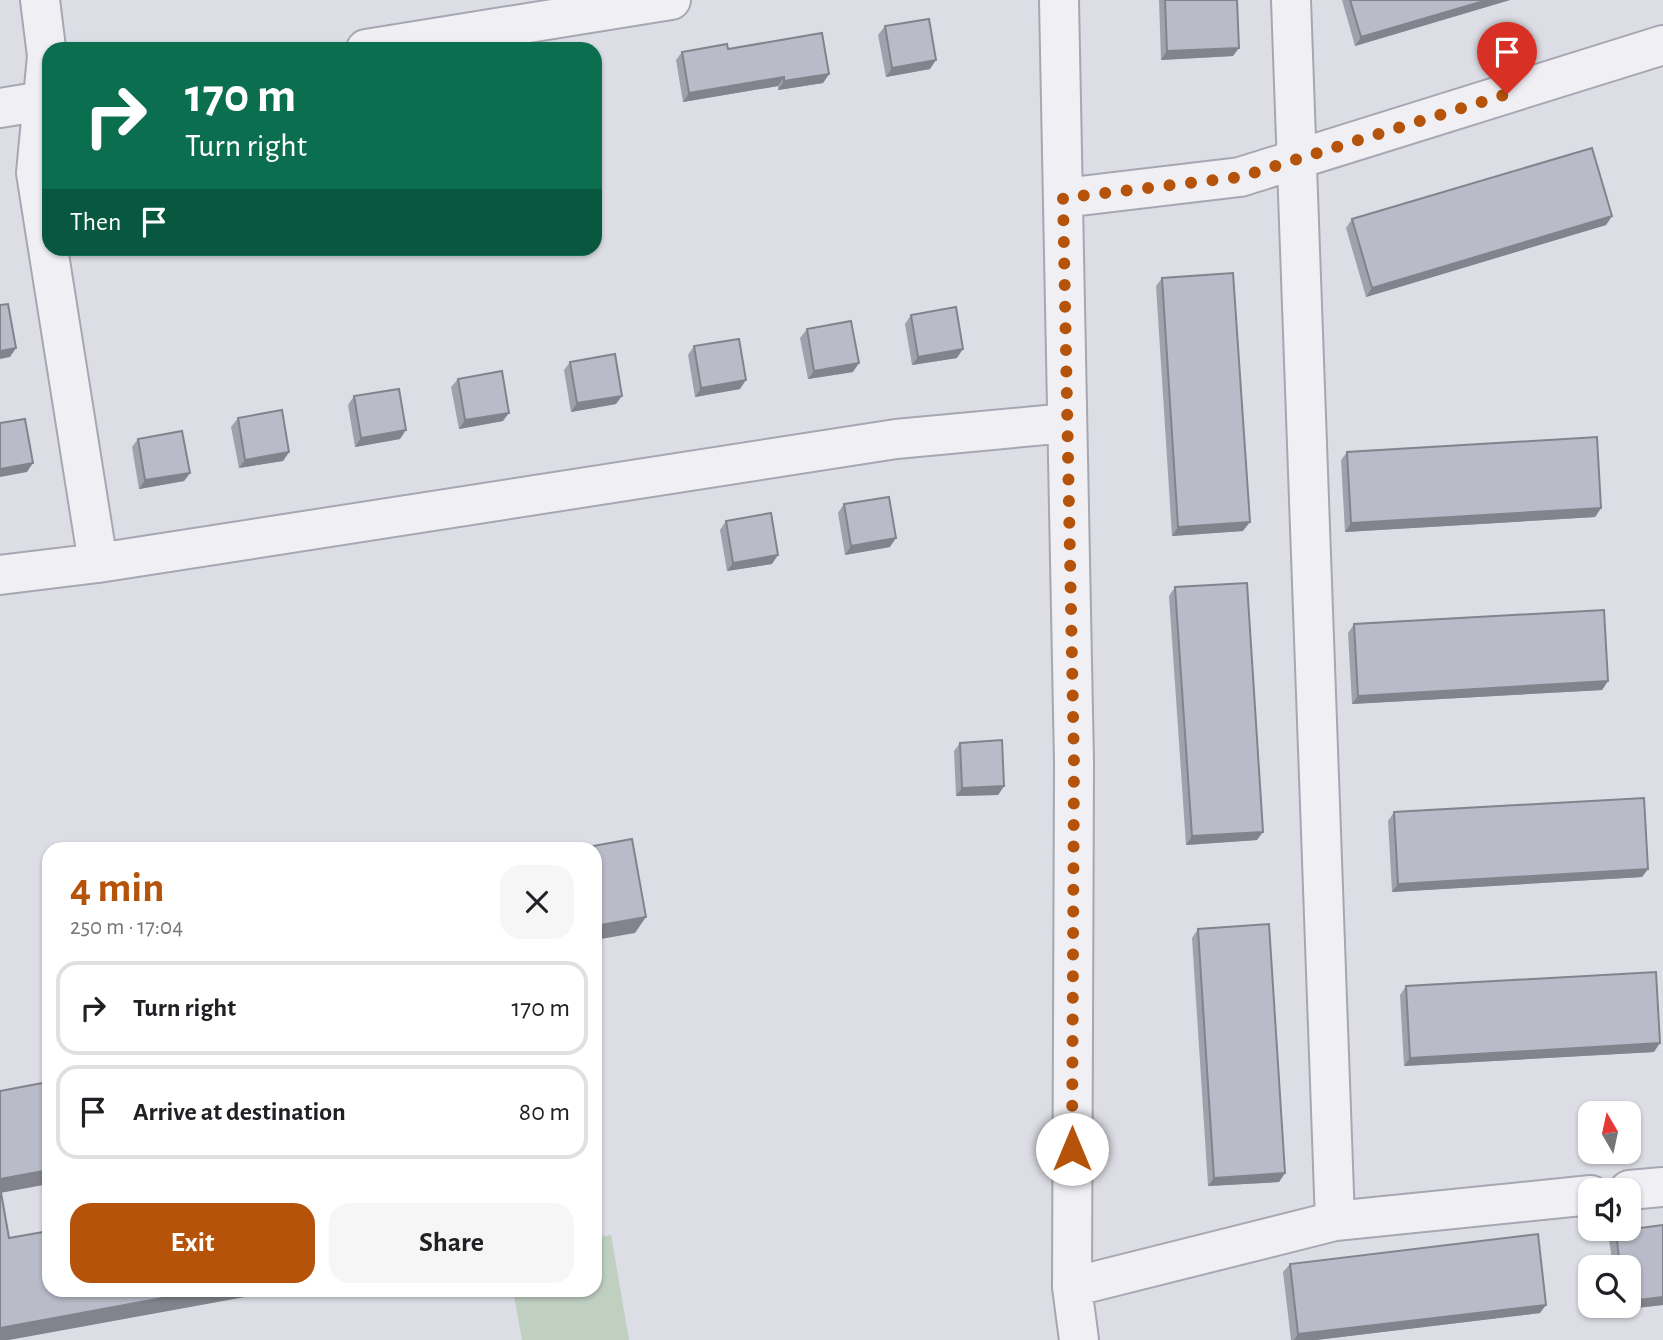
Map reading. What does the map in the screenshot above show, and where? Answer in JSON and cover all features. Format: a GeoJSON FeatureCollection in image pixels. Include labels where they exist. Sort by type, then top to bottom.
{"type":"FeatureCollection","features":[{"type":"Feature","properties":{"kind":"street"},"geometry":{"type":"LineString","coordinates":[[40,0],[45,42]]}},
{"type":"Feature","properties":{"kind":"street"},"geometry":{"type":"LineString","coordinates":[[410,42],[671,0]]}},
{"type":"Feature","properties":{"kind":"street"},"geometry":{"type":"LineString","coordinates":[[1059,0],[1074,763],[1072,1287],[1079,1340]]}},
{"type":"Feature","properties":{"kind":"street"},"geometry":{"type":"LineString","coordinates":[[1291,0],[1299,159],[1335,1221]]}},
{"type":"Feature","properties":{"kind":"street"},"geometry":{"type":"LineString","coordinates":[[1063,198],[1240,177],[1663,45]]}},
{"type":"Feature","properties":{"kind":"street"},"geometry":{"type":"LineString","coordinates":[[0,108],[42,102]]}},
{"type":"Feature","properties":{"kind":"street"},"geometry":{"type":"LineString","coordinates":[[42,130],[36,173],[42,211]]}},
{"type":"Feature","properties":{"kind":"street"},"geometry":{"type":"LineString","coordinates":[[49,256],[98,563]]}},
{"type":"Feature","properties":{"kind":"street"},"geometry":{"type":"LineString","coordinates":[[0,575],[98,563],[896,439],[1067,423]]}},
{"type":"Feature","properties":{"kind":"street"},"geometry":{"type":"LineString","coordinates":[[1641,1190],[1663,1187]]}},
{"type":"Feature","properties":{"kind":"street"},"geometry":{"type":"LineString","coordinates":[[1072,1287],[1335,1221],[1578,1196]]}},
{"type":"Feature","properties":{"kind":"green space"},"geometry":{"type":"Polygon","coordinates":[[[611,1235],[629,1340],[522,1340],[514,1297],[602,1297],[602,1237],[611,1235]]]}},
{"type":"Feature","properties":{"kind":"building"},"geometry":{"type":"Polygon","coordinates":[[[1165,0],[1237,0],[1239,48],[1167,51],[1165,0]]]}},
{"type":"Feature","properties":{"kind":"building"},"geometry":{"type":"Polygon","coordinates":[[[1350,0],[1487,0],[1361,37],[1350,0]]]}},
{"type":"Feature","properties":{"kind":"building"},"geometry":{"type":"Polygon","coordinates":[[[929,19],[936,60],[892,68],[885,26],[929,19]]]}},
{"type":"Feature","properties":{"kind":"building"},"geometry":{"type":"Polygon","coordinates":[[[822,33],[829,74],[784,81],[784,77],[689,93],[682,52],[727,44],[728,49],[822,33]]]}},
{"type":"Feature","properties":{"kind":"building"},"geometry":{"type":"Polygon","coordinates":[[[1592,148],[1612,216],[1372,288],[1352,219],[1592,148]]]}},
{"type":"Feature","properties":{"kind":"building"},"geometry":{"type":"Polygon","coordinates":[[[1233,273],[1250,522],[1178,527],[1162,278],[1233,273]]]}},
{"type":"Feature","properties":{"kind":"building"},"geometry":{"type":"Polygon","coordinates":[[[8,304],[16,348],[0,351],[0,305],[8,304]]]}},
{"type":"Feature","properties":{"kind":"building"},"geometry":{"type":"Polygon","coordinates":[[[956,307],[963,349],[918,357],[911,315],[956,307]]]}},
{"type":"Feature","properties":{"kind":"building"},"geometry":{"type":"Polygon","coordinates":[[[851,321],[859,363],[814,371],[807,329],[851,321]]]}},
{"type":"Feature","properties":{"kind":"building"},"geometry":{"type":"Polygon","coordinates":[[[739,339],[746,380],[701,388],[694,346],[739,339]]]}},
{"type":"Feature","properties":{"kind":"building"},"geometry":{"type":"Polygon","coordinates":[[[615,354],[622,396],[577,403],[570,362],[615,354]]]}},
{"type":"Feature","properties":{"kind":"building"},"geometry":{"type":"Polygon","coordinates":[[[502,371],[509,413],[465,420],[458,379],[502,371]]]}},
{"type":"Feature","properties":{"kind":"building"},"geometry":{"type":"Polygon","coordinates":[[[399,389],[406,430],[361,438],[354,396],[399,389]]]}},
{"type":"Feature","properties":{"kind":"building"},"geometry":{"type":"Polygon","coordinates":[[[282,410],[289,452],[245,460],[238,418],[282,410]]]}},
{"type":"Feature","properties":{"kind":"building"},"geometry":{"type":"Polygon","coordinates":[[[25,419],[33,463],[0,469],[0,423],[25,419]]]}},
{"type":"Feature","properties":{"kind":"building"},"geometry":{"type":"Polygon","coordinates":[[[182,431],[190,473],[145,480],[138,439],[182,431]]]}},
{"type":"Feature","properties":{"kind":"building"},"geometry":{"type":"Polygon","coordinates":[[[1597,437],[1601,508],[1351,523],[1347,452],[1597,437]]]}},
{"type":"Feature","properties":{"kind":"building"},"geometry":{"type":"Polygon","coordinates":[[[889,497],[896,538],[851,546],[844,504],[889,497]]]}},
{"type":"Feature","properties":{"kind":"building"},"geometry":{"type":"Polygon","coordinates":[[[771,513],[778,555],[733,563],[726,521],[771,513]]]}},
{"type":"Feature","properties":{"kind":"building"},"geometry":{"type":"Polygon","coordinates":[[[1247,583],[1263,832],[1192,836],[1175,587],[1247,583]]]}},
{"type":"Feature","properties":{"kind":"building"},"geometry":{"type":"Polygon","coordinates":[[[1604,610],[1608,681],[1358,696],[1354,624],[1604,610]]]}},
{"type":"Feature","properties":{"kind":"building"},"geometry":{"type":"Polygon","coordinates":[[[1002,740],[1004,786],[962,788],[960,743],[1002,740]]]}},
{"type":"Feature","properties":{"kind":"building"},"geometry":{"type":"Polygon","coordinates":[[[1644,798],[1648,869],[1398,884],[1394,812],[1644,798]]]}},
{"type":"Feature","properties":{"kind":"building"},"geometry":{"type":"Polygon","coordinates":[[[632,839],[646,917],[602,925],[602,844],[632,839]]]}},
{"type":"Feature","properties":{"kind":"building"},"geometry":{"type":"Polygon","coordinates":[[[1269,924],[1285,1173],[1214,1178],[1198,929],[1269,924]]]}},
{"type":"Feature","properties":{"kind":"building"},"geometry":{"type":"Polygon","coordinates":[[[1656,972],[1660,1043],[1410,1058],[1406,986],[1656,972]]]}},
{"type":"Feature","properties":{"kind":"building"},"geometry":{"type":"Polygon","coordinates":[[[42,1083],[42,1171],[0,1179],[0,1091],[42,1083]]]}},
{"type":"Feature","properties":{"kind":"building"},"geometry":{"type":"Polygon","coordinates":[[[0,1187],[9,1238],[42,1232],[42,1297],[168,1297],[0,1328],[0,1187]]]}},
{"type":"Feature","properties":{"kind":"building"},"geometry":{"type":"Polygon","coordinates":[[[1663,1225],[1663,1297],[1641,1300],[1641,1255],[1619,1255],[1617,1241],[1641,1241],[1641,1228],[1663,1225]]]}},
{"type":"Feature","properties":{"kind":"building"},"geometry":{"type":"Polygon","coordinates":[[[1538,1234],[1546,1305],[1298,1334],[1290,1264],[1538,1234]]]}},
{"type":"Feature","properties":{"kind":"route"},"geometry":{"type":"LineString","coordinates":[[1072,1149],[1074,763],[1063,198],[1240,177],[1507,94]]}}]}
